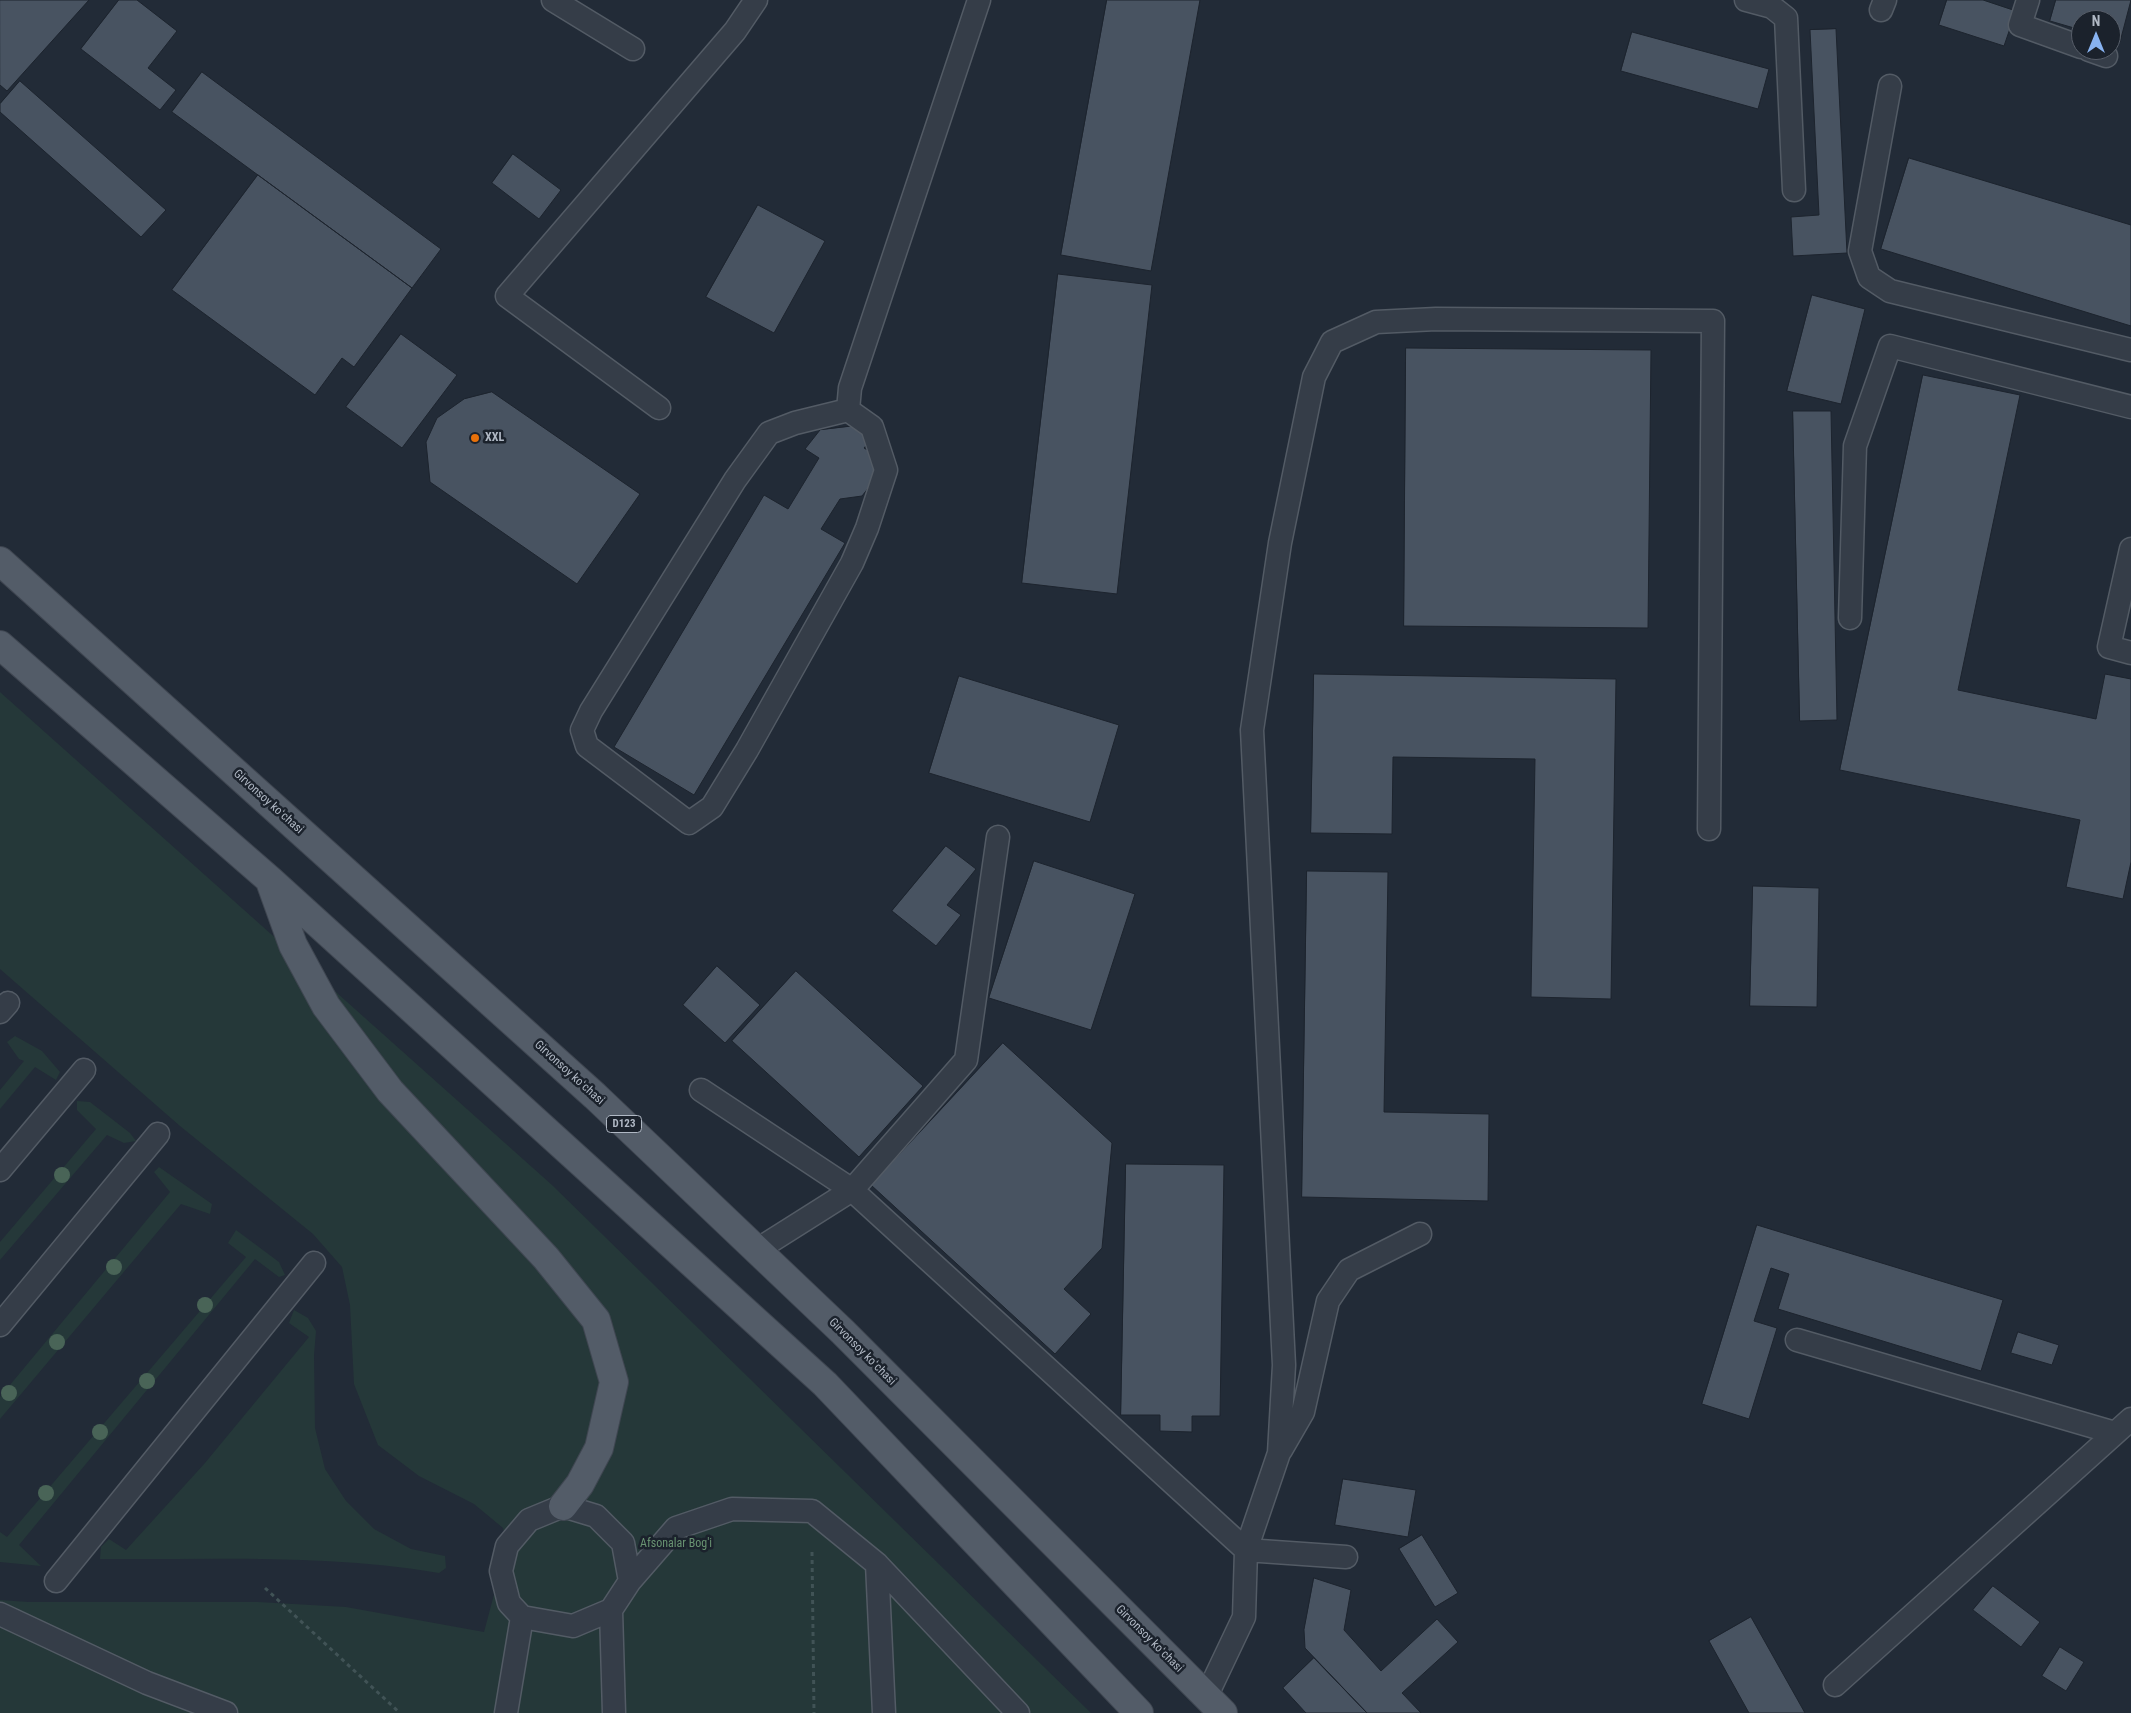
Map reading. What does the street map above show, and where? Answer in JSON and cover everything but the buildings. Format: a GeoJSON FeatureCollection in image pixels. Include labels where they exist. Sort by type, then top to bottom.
{"type":"FeatureCollection","features":[{"type":"Feature","properties":{"kind":"main road","name":"Girvonsoy koʻchasi"},"geometry":{"type":"LineString","coordinates":[[0,562],[595,1096],[843,1332],[1207,1708]]}},
{"type":"Feature","properties":{"kind":"main road"},"geometry":{"type":"LineString","coordinates":[[0,645],[270,880],[825,1384],[1139,1713]]}},
{"type":"Feature","properties":{"kind":"main road"},"geometry":{"type":"LineString","coordinates":[[270,880],[293,945],[332,1014],[390,1091],[546,1258],[596,1320],[614,1382],[599,1448],[580,1484],[563,1506]]}},
{"type":"Feature","properties":{"kind":"lane"},"geometry":{"type":"LineString","coordinates":[[553,0],[633,49]]}},
{"type":"Feature","properties":{"kind":"lane"},"geometry":{"type":"LineString","coordinates":[[659,408],[507,296],[735,31],[756,0]]}},
{"type":"Feature","properties":{"kind":"lane"},"geometry":{"type":"LineString","coordinates":[[848,410],[850,388],[979,0]]}},
{"type":"Feature","properties":{"kind":"lane"},"geometry":{"type":"LineString","coordinates":[[1746,0],[1772,7],[1786,18],[1794,190]]}},
{"type":"Feature","properties":{"kind":"lane"},"geometry":{"type":"LineString","coordinates":[[2028,0],[2020,25],[2071,43]]}},
{"type":"Feature","properties":{"kind":"lane"},"geometry":{"type":"LineString","coordinates":[[1890,86],[1860,251],[1870,277],[1890,291],[2131,350]]}},
{"type":"Feature","properties":{"kind":"lane"},"geometry":{"type":"LineString","coordinates":[[1279,1453],[1284,1365],[1252,730],[1280,543],[1314,377],[1332,342],[1376,322],[1436,319],[1713,321],[1709,828]]}},
{"type":"Feature","properties":{"kind":"lane"},"geometry":{"type":"LineString","coordinates":[[1850,618],[1855,446],[1890,346],[2131,407]]}},
{"type":"Feature","properties":{"kind":"lane"},"geometry":{"type":"LineString","coordinates":[[848,410],[872,427],[886,470],[867,528],[843,580],[742,758],[712,807],[689,824],[587,746],[582,730],[596,703],[735,480],[770,433],[795,422],[848,410]]}},
{"type":"Feature","properties":{"kind":"lane"},"geometry":{"type":"LineString","coordinates":[[2130,557],[2109,647],[2131,653]]}},
{"type":"Feature","properties":{"kind":"lane"},"geometry":{"type":"LineString","coordinates":[[757,1250],[852,1190],[966,1060],[998,837]]}},
{"type":"Feature","properties":{"kind":"lane"},"geometry":{"type":"LineString","coordinates":[[0,1170],[84,1070]]}},
{"type":"Feature","properties":{"kind":"lane"},"geometry":{"type":"LineString","coordinates":[[701,1090],[852,1190],[1246,1550],[1346,1557]]}},
{"type":"Feature","properties":{"kind":"lane"},"geometry":{"type":"LineString","coordinates":[[0,1325],[158,1134]]}},
{"type":"Feature","properties":{"kind":"lane"},"geometry":{"type":"LineString","coordinates":[[1207,1708],[1244,1617],[1246,1550],[1279,1453],[1303,1412],[1328,1301],[1349,1270],[1420,1234]]}},
{"type":"Feature","properties":{"kind":"lane"},"geometry":{"type":"LineString","coordinates":[[56,1581],[314,1264]]}},
{"type":"Feature","properties":{"kind":"lane"},"geometry":{"type":"LineString","coordinates":[[1796,1340],[2123,1426]]}},
{"type":"Feature","properties":{"kind":"lane"},"geometry":{"type":"LineString","coordinates":[[1835,1685],[2123,1426]]}},
{"type":"Feature","properties":{"kind":"lane"},"geometry":{"type":"LineString","coordinates":[[630,1581],[623,1543],[596,1516],[563,1506],[529,1520],[507,1546],[502,1571],[509,1603],[522,1617],[573,1626],[611,1610],[630,1581],[676,1528],[732,1509],[812,1512],[877,1564],[1018,1713]]}},
{"type":"Feature","properties":{"kind":"lane"},"geometry":{"type":"LineString","coordinates":[[877,1564],[884,1713]]}},
{"type":"Feature","properties":{"kind":"lane"},"geometry":{"type":"LineString","coordinates":[[611,1610],[614,1713]]}},
{"type":"Feature","properties":{"kind":"lane"},"geometry":{"type":"LineString","coordinates":[[0,1614],[147,1683],[226,1713]]}},
{"type":"Feature","properties":{"kind":"lane"},"geometry":{"type":"LineString","coordinates":[[506,1713],[522,1617]]}},
{"type":"Feature","properties":{"kind":"path"},"geometry":{"type":"LineString","coordinates":[[812,1512],[814,1713]]}},
{"type":"Feature","properties":{"kind":"path"},"geometry":{"type":"LineString","coordinates":[[265,1588],[400,1713]]}},
{"type":"Feature","properties":{"kind":"green space","name":"Afsonalar Bog'i"},"geometry":{"type":"Polygon","coordinates":[[[0,692],[552,1185],[1091,1713],[0,1713],[0,1600],[28,1602],[258,1602],[346,1607],[484,1632],[507,1546],[503,1528],[474,1504],[419,1476],[378,1445],[354,1384],[350,1305],[342,1267],[313,1234],[180,1126],[0,969],[0,692]]]}},
{"type":"Feature","properties":{"kind":"green space"},"geometry":{"type":"Polygon","coordinates":[[[15,1036],[42,1051],[60,1072],[56,1080],[35,1067],[0,1109],[0,1090],[24,1061],[19,1059],[7,1042],[15,1036]]]}},
{"type":"Feature","properties":{"kind":"green space"},"geometry":{"type":"Polygon","coordinates":[[[77,1101],[90,1102],[130,1133],[136,1141],[124,1143],[107,1135],[0,1260],[0,1242],[96,1129],[77,1110],[77,1101]]]}},
{"type":"Feature","properties":{"kind":"green space"},"geometry":{"type":"Polygon","coordinates":[[[159,1167],[212,1204],[210,1214],[181,1204],[0,1419],[0,1397],[170,1192],[154,1172],[159,1167]]]}},
{"type":"Feature","properties":{"kind":"green space"},"geometry":{"type":"Polygon","coordinates":[[[236,1230],[279,1262],[285,1275],[279,1277],[255,1259],[19,1545],[41,1566],[0,1562],[0,1532],[7,1537],[246,1257],[228,1243],[236,1230]]]}},
{"type":"Feature","properties":{"kind":"green space"},"geometry":{"type":"Polygon","coordinates":[[[294,1310],[308,1318],[316,1331],[314,1355],[315,1428],[325,1469],[346,1501],[374,1529],[411,1549],[445,1556],[446,1568],[439,1573],[397,1567],[313,1560],[100,1559],[101,1547],[109,1539],[126,1550],[205,1463],[309,1337],[289,1323],[294,1310]]]}},
{"type":"Feature","properties":{"kind":"place","name":"XXL"},"geometry":{"type":"Point","coordinates":[475,438]}}]}
